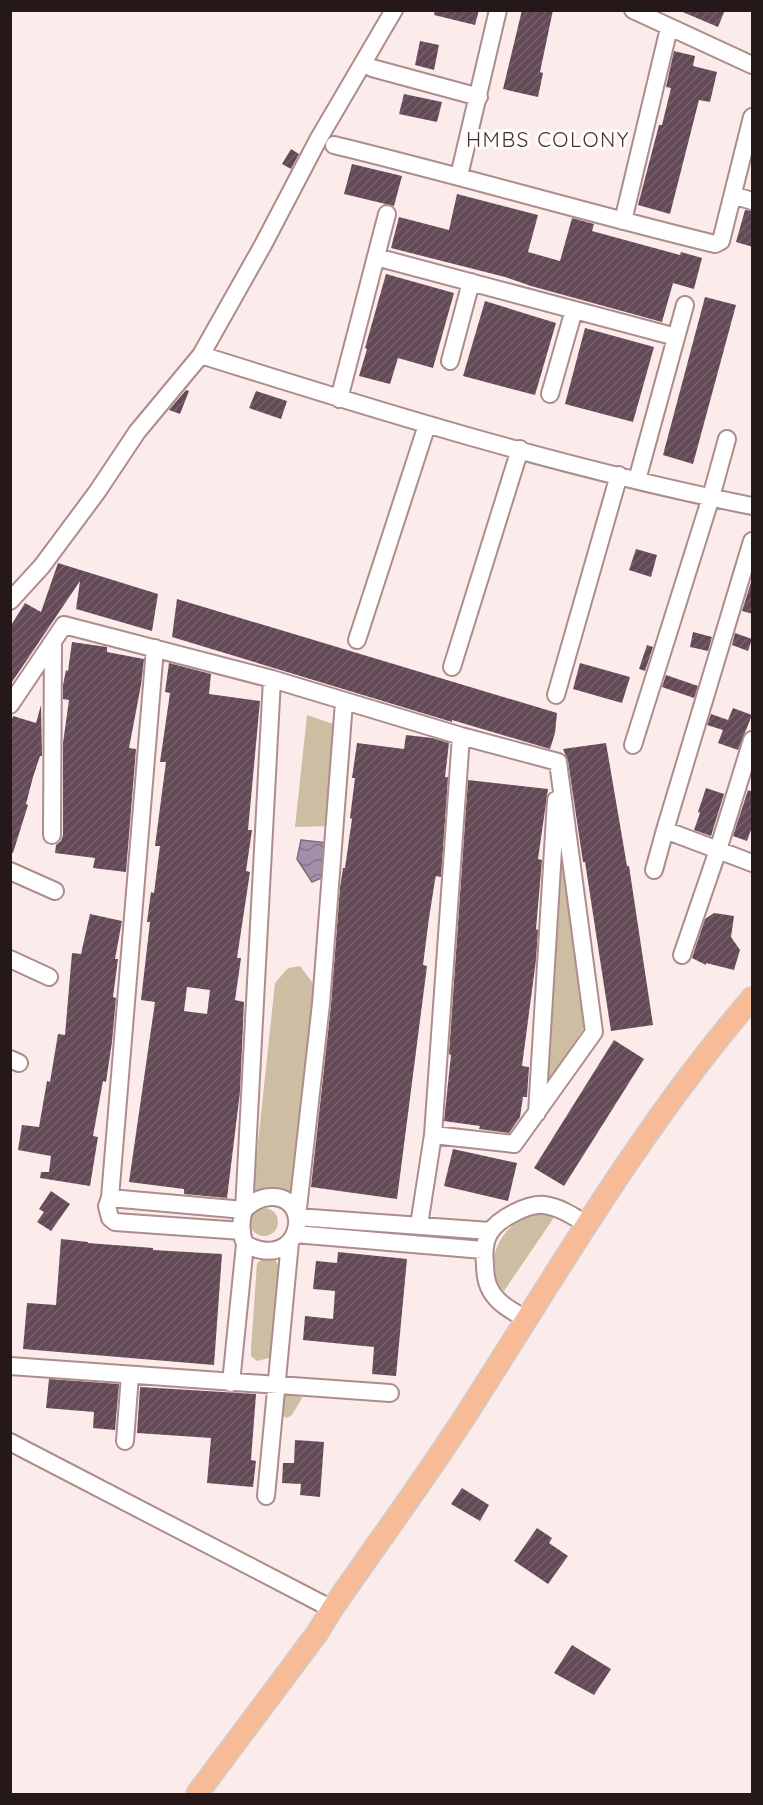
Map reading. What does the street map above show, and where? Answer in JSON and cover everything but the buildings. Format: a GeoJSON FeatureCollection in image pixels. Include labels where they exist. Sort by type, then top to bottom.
{"type":"FeatureCollection","features":[{"type":"Feature","properties":{"kind":"main road"},"geometry":{"type":"LineString","coordinates":[[196,1794],[318,1632],[463,1420],[586,1224],[656,1121],[720,1035],[753,998]]}},
{"type":"Feature","properties":{"kind":"street"},"geometry":{"type":"LineString","coordinates":[[10,602],[42,566],[137,432],[201,355],[263,245],[319,138],[394,10]]}},
{"type":"Feature","properties":{"kind":"street"},"geometry":{"type":"LineString","coordinates":[[459,176],[498,10]]}},
{"type":"Feature","properties":{"kind":"street"},"geometry":{"type":"LineString","coordinates":[[633,10],[753,66]]}},
{"type":"Feature","properties":{"kind":"street"},"geometry":{"type":"LineString","coordinates":[[623,221],[669,28]]}},
{"type":"Feature","properties":{"kind":"street"},"geometry":{"type":"LineString","coordinates":[[372,68],[479,96]]}},
{"type":"Feature","properties":{"kind":"street"},"geometry":{"type":"LineString","coordinates":[[334,145],[715,244],[721,241],[753,117]]}},
{"type":"Feature","properties":{"kind":"street"},"geometry":{"type":"LineString","coordinates":[[733,195],[753,201]]}},
{"type":"Feature","properties":{"kind":"street"},"geometry":{"type":"LineString","coordinates":[[339,399],[387,214]]}},
{"type":"Feature","properties":{"kind":"street"},"geometry":{"type":"LineString","coordinates":[[376,257],[676,337]]}},
{"type":"Feature","properties":{"kind":"street"},"geometry":{"type":"LineString","coordinates":[[450,361],[471,282]]}},
{"type":"Feature","properties":{"kind":"street"},"geometry":{"type":"LineString","coordinates":[[638,480],[685,305]]}},
{"type":"Feature","properties":{"kind":"street"},"geometry":{"type":"LineString","coordinates":[[550,394],[574,310]]}},
{"type":"Feature","properties":{"kind":"street"},"geometry":{"type":"LineString","coordinates":[[201,355],[427,425],[638,480],[753,506]]}},
{"type":"Feature","properties":{"kind":"street"},"geometry":{"type":"LineString","coordinates":[[357,640],[427,425]]}},
{"type":"Feature","properties":{"kind":"street"},"geometry":{"type":"LineString","coordinates":[[633,745],[711,497],[727,438]]}},
{"type":"Feature","properties":{"kind":"street"},"geometry":{"type":"LineString","coordinates":[[452,667],[520,449]]}},
{"type":"Feature","properties":{"kind":"street"},"geometry":{"type":"LineString","coordinates":[[556,694],[619,475]]}},
{"type":"Feature","properties":{"kind":"street"},"geometry":{"type":"LineString","coordinates":[[654,870],[753,541]]}},
{"type":"Feature","properties":{"kind":"street"},"geometry":{"type":"LineString","coordinates":[[10,705],[64,625],[272,679],[344,702],[558,762]]}},
{"type":"Feature","properties":{"kind":"street"},"geometry":{"type":"LineString","coordinates":[[52,835],[53,643]]}},
{"type":"Feature","properties":{"kind":"street"},"geometry":{"type":"LineString","coordinates":[[155,648],[110,1198],[106,1206],[110,1218],[115,1222],[243,1238],[259,1250],[276,1251],[285,1248],[292,1238]]}},
{"type":"Feature","properties":{"kind":"street"},"geometry":{"type":"LineString","coordinates":[[231,1383],[243,1238],[241,1219],[244,1210],[272,679]]}},
{"type":"Feature","properties":{"kind":"street"},"geometry":{"type":"LineString","coordinates":[[266,1496],[292,1238],[297,1217],[321,1004],[344,702]]}},
{"type":"Feature","properties":{"kind":"street"},"geometry":{"type":"LineString","coordinates":[[419,1225],[433,1135],[462,736]]}},
{"type":"Feature","properties":{"kind":"street"},"geometry":{"type":"LineString","coordinates":[[682,955],[753,740]]}},
{"type":"Feature","properties":{"kind":"street"},"geometry":{"type":"LineString","coordinates":[[433,1135],[514,1144],[594,1032],[558,762]]}},
{"type":"Feature","properties":{"kind":"street"},"geometry":{"type":"LineString","coordinates":[[536,1114],[558,762]]}},
{"type":"Feature","properties":{"kind":"street"},"geometry":{"type":"LineString","coordinates":[[665,830],[753,863]]}},
{"type":"Feature","properties":{"kind":"street"},"geometry":{"type":"LineString","coordinates":[[10,871],[55,891]]}},
{"type":"Feature","properties":{"kind":"street"},"geometry":{"type":"LineString","coordinates":[[10,959],[49,977]]}},
{"type":"Feature","properties":{"kind":"street"},"geometry":{"type":"LineString","coordinates":[[244,1210],[251,1203],[260,1199],[278,1197],[287,1201],[294,1208],[297,1217]]}},
{"type":"Feature","properties":{"kind":"street"},"geometry":{"type":"LineString","coordinates":[[110,1198],[244,1210]]}},
{"type":"Feature","properties":{"kind":"street"},"geometry":{"type":"LineString","coordinates":[[526,1320],[503,1305],[491,1291],[486,1275],[483,1250],[490,1231],[506,1217],[523,1209],[542,1205],[558,1208],[586,1224]]}},
{"type":"Feature","properties":{"kind":"street"},"geometry":{"type":"LineString","coordinates":[[297,1217],[490,1231]]}},
{"type":"Feature","properties":{"kind":"street"},"geometry":{"type":"LineString","coordinates":[[292,1238],[483,1250]]}},
{"type":"Feature","properties":{"kind":"street"},"geometry":{"type":"LineString","coordinates":[[10,1366],[390,1393]]}},
{"type":"Feature","properties":{"kind":"street"},"geometry":{"type":"LineString","coordinates":[[125,1441],[130,1375]]}},
{"type":"Feature","properties":{"kind":"street"},"geometry":{"type":"LineString","coordinates":[[10,1442],[332,1609]]}},
{"type":"Feature","properties":{"kind":"shaded area"},"geometry":{"type":"Polygon","coordinates":[[[307,715],[348,729],[335,826],[295,827],[307,715]]]}},
{"type":"Feature","properties":{"kind":"shaded area"},"geometry":{"type":"Polygon","coordinates":[[[562,841],[584,1028],[547,1083],[562,841]]]}},
{"type":"Feature","properties":{"kind":"shaded area"},"geometry":{"type":"Polygon","coordinates":[[[300,966],[318,990],[294,1195],[253,1190],[275,983],[288,968],[300,966]]]}},
{"type":"Feature","properties":{"kind":"shaded area"},"geometry":{"type":"Polygon","coordinates":[[[264,1208],[274,1212],[278,1222],[274,1232],[264,1236],[254,1232],[250,1222],[254,1212],[264,1208]]]}},
{"type":"Feature","properties":{"kind":"shaded area"},"geometry":{"type":"Polygon","coordinates":[[[539,1214],[555,1216],[504,1291],[494,1274],[494,1255],[498,1245],[509,1228],[525,1218],[539,1214]]]}},
{"type":"Feature","properties":{"kind":"shaded area"},"geometry":{"type":"Polygon","coordinates":[[[267,1256],[274,1257],[279,1267],[272,1354],[269,1358],[257,1361],[251,1356],[251,1349],[257,1263],[267,1256]]]}},
{"type":"Feature","properties":{"kind":"shaded area"},"geometry":{"type":"Polygon","coordinates":[[[286,1394],[299,1395],[302,1398],[292,1415],[287,1418],[283,1416],[286,1394]]]}},
{"type":"Feature","properties":{"kind":"water"},"geometry":{"type":"Polygon","coordinates":[[[301,840],[328,843],[326,876],[312,882],[297,859],[301,840]]]}},
{"type":"Feature","properties":{"kind":"district","name":"HMBS COLONY"},"geometry":{"type":"Point","coordinates":[548,140]}}]}
